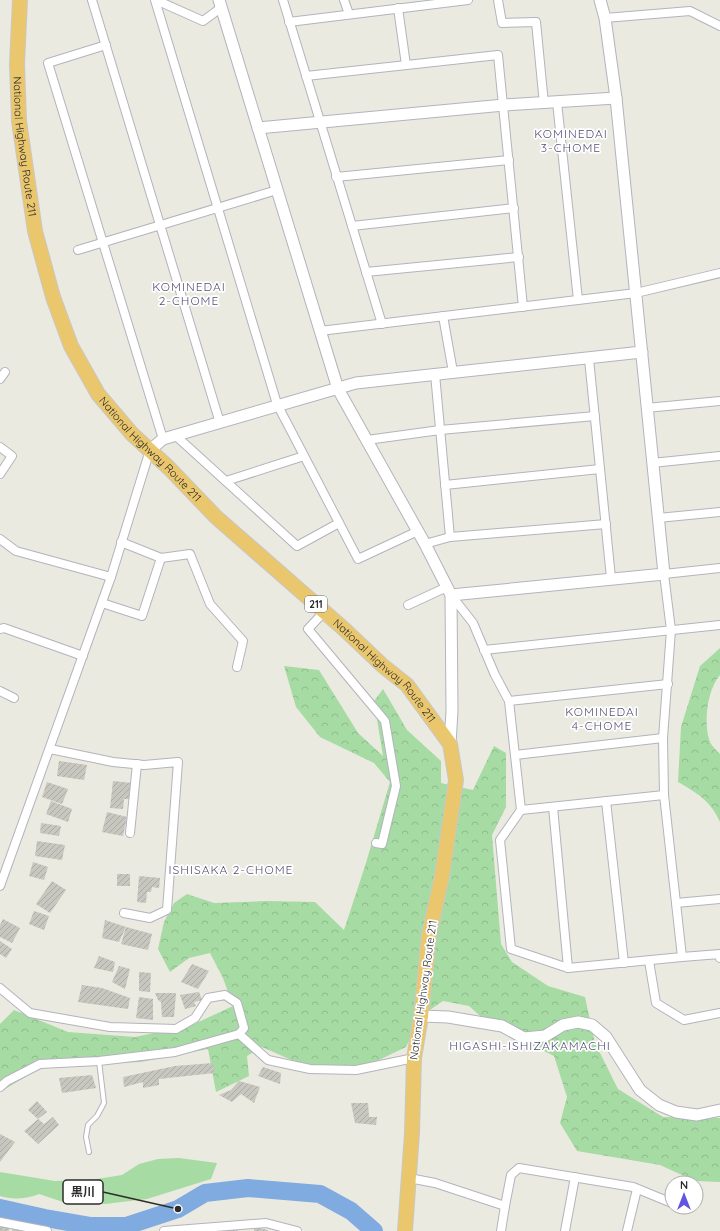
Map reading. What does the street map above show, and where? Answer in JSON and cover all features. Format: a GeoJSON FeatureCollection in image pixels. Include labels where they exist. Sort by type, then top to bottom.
{"type":"FeatureCollection","features":[{"type":"Feature","properties":{"kind":"highway","name":"National Highway Route 211"},"geometry":{"type":"LineString","coordinates":[[21,0],[17,64],[19,121],[35,231],[53,297],[71,346],[98,394],[132,434],[150,450],[216,517],[383,666],[407,685],[450,744],[456,780],[442,876],[429,935],[421,1016],[414,1058],[405,1231]]}},
{"type":"Feature","properties":{"kind":"street"},"geometry":{"type":"LineString","coordinates":[[92,0],[220,422]]}},
{"type":"Feature","properties":{"kind":"street"},"geometry":{"type":"LineString","coordinates":[[156,0],[203,21],[220,4],[338,389],[418,531],[449,591],[473,623],[495,675],[509,701],[522,810],[500,840],[511,949],[568,968],[720,954],[720,958]]}},
{"type":"Feature","properties":{"kind":"street"},"geometry":{"type":"LineString","coordinates":[[156,0],[217,208],[277,404],[358,558],[418,531]]}},
{"type":"Feature","properties":{"kind":"street"},"geometry":{"type":"LineString","coordinates":[[283,0],[382,324]]}},
{"type":"Feature","properties":{"kind":"street"},"geometry":{"type":"LineString","coordinates":[[344,0],[349,14]]}},
{"type":"Feature","properties":{"kind":"street"},"geometry":{"type":"LineString","coordinates":[[289,22],[398,8],[406,4],[468,0]]}},
{"type":"Feature","properties":{"kind":"street"},"geometry":{"type":"LineString","coordinates":[[498,0],[502,23],[536,22],[544,104]]}},
{"type":"Feature","properties":{"kind":"street"},"geometry":{"type":"LineString","coordinates":[[600,0],[605,18],[616,98],[642,352],[646,408],[671,630],[663,738],[664,795],[682,957]]}},
{"type":"Feature","properties":{"kind":"street"},"geometry":{"type":"LineString","coordinates":[[398,8],[406,65]]}},
{"type":"Feature","properties":{"kind":"street"},"geometry":{"type":"LineString","coordinates":[[605,18],[690,11],[720,26]]}},
{"type":"Feature","properties":{"kind":"street"},"geometry":{"type":"LineString","coordinates":[[106,45],[48,63],[163,439]]}},
{"type":"Feature","properties":{"kind":"street"},"geometry":{"type":"LineString","coordinates":[[306,76],[498,55],[524,307]]}},
{"type":"Feature","properties":{"kind":"street"},"geometry":{"type":"LineString","coordinates":[[258,128],[504,105],[544,104],[616,98]]}},
{"type":"Feature","properties":{"kind":"street"},"geometry":{"type":"LineString","coordinates":[[557,102],[578,300]]}},
{"type":"Feature","properties":{"kind":"street"},"geometry":{"type":"LineString","coordinates":[[336,177],[509,160]]}},
{"type":"Feature","properties":{"kind":"street"},"geometry":{"type":"LineString","coordinates":[[78,250],[277,190]]}},
{"type":"Feature","properties":{"kind":"street"},"geometry":{"type":"LineString","coordinates":[[352,226],[514,208]]}},
{"type":"Feature","properties":{"kind":"street"},"geometry":{"type":"LineString","coordinates":[[366,272],[519,257]]}},
{"type":"Feature","properties":{"kind":"street"},"geometry":{"type":"LineString","coordinates":[[320,331],[636,293],[720,273]]}},
{"type":"Feature","properties":{"kind":"street"},"geometry":{"type":"LineString","coordinates":[[443,316],[453,372]]}},
{"type":"Feature","properties":{"kind":"street"},"geometry":{"type":"LineString","coordinates":[[0,886],[111,577],[150,450],[163,439],[277,404],[356,383],[589,359],[642,352]]}},
{"type":"Feature","properties":{"kind":"street"},"geometry":{"type":"LineString","coordinates":[[589,359],[611,578]]}},
{"type":"Feature","properties":{"kind":"street"},"geometry":{"type":"LineString","coordinates":[[435,374],[450,537]]}},
{"type":"Feature","properties":{"kind":"street"},"geometry":{"type":"LineString","coordinates":[[646,408],[720,401]]}},
{"type":"Feature","properties":{"kind":"street"},"geometry":{"type":"LineString","coordinates":[[367,440],[440,430],[595,416]]}},
{"type":"Feature","properties":{"kind":"street"},"geometry":{"type":"LineString","coordinates":[[175,435],[296,546],[339,523]]}},
{"type":"Feature","properties":{"kind":"street"},"geometry":{"type":"LineString","coordinates":[[0,447],[12,456],[0,474]]}},
{"type":"Feature","properties":{"kind":"street"},"geometry":{"type":"LineString","coordinates":[[226,481],[304,456]]}},
{"type":"Feature","properties":{"kind":"street"},"geometry":{"type":"LineString","coordinates":[[652,463],[720,456]]}},
{"type":"Feature","properties":{"kind":"street"},"geometry":{"type":"LineString","coordinates":[[445,485],[600,469]]}},
{"type":"Feature","properties":{"kind":"street"},"geometry":{"type":"LineString","coordinates":[[658,518],[720,512]]}},
{"type":"Feature","properties":{"kind":"street"},"geometry":{"type":"LineString","coordinates":[[425,544],[450,537],[606,524]]}},
{"type":"Feature","properties":{"kind":"street"},"geometry":{"type":"LineString","coordinates":[[0,539],[16,551],[111,577]]}},
{"type":"Feature","properties":{"kind":"street"},"geometry":{"type":"LineString","coordinates":[[121,542],[161,558],[190,554],[210,604],[244,640],[237,667]]}},
{"type":"Feature","properties":{"kind":"street"},"geometry":{"type":"LineString","coordinates":[[102,603],[142,616],[161,558]]}},
{"type":"Feature","properties":{"kind":"street"},"geometry":{"type":"LineString","coordinates":[[408,605],[449,591],[664,574],[720,568]]}},
{"type":"Feature","properties":{"kind":"street"},"geometry":{"type":"LineString","coordinates":[[449,591],[452,711],[450,744]]}},
{"type":"Feature","properties":{"kind":"street"},"geometry":{"type":"LineString","coordinates":[[324,612],[308,629],[385,721],[396,786],[382,844],[376,843]]}},
{"type":"Feature","properties":{"kind":"street"},"geometry":{"type":"LineString","coordinates":[[484,650],[720,625]]}},
{"type":"Feature","properties":{"kind":"street"},"geometry":{"type":"LineString","coordinates":[[0,629],[4,628],[83,656]]}},
{"type":"Feature","properties":{"kind":"street"},"geometry":{"type":"LineString","coordinates":[[509,701],[668,684]]}},
{"type":"Feature","properties":{"kind":"street"},"geometry":{"type":"LineString","coordinates":[[0,691],[14,698]]}},
{"type":"Feature","properties":{"kind":"street"},"geometry":{"type":"LineString","coordinates":[[515,755],[663,738]]}},
{"type":"Feature","properties":{"kind":"street"},"geometry":{"type":"LineString","coordinates":[[50,749],[113,762],[137,764],[178,762],[167,910],[150,918],[124,913]]}},
{"type":"Feature","properties":{"kind":"street"},"geometry":{"type":"LineString","coordinates":[[130,833],[137,764]]}},
{"type":"Feature","properties":{"kind":"street"},"geometry":{"type":"LineString","coordinates":[[522,810],[664,795]]}},
{"type":"Feature","properties":{"kind":"street"},"geometry":{"type":"LineString","coordinates":[[606,801],[624,964]]}},
{"type":"Feature","properties":{"kind":"street"},"geometry":{"type":"LineString","coordinates":[[553,806],[568,968]]}},
{"type":"Feature","properties":{"kind":"street"},"geometry":{"type":"LineString","coordinates":[[676,903],[720,899]]}},
{"type":"Feature","properties":{"kind":"street"},"geometry":{"type":"LineString","coordinates":[[649,961],[656,1003],[684,1020],[720,1013]]}},
{"type":"Feature","properties":{"kind":"street"},"geometry":{"type":"LineString","coordinates":[[0,988],[30,1013],[110,1027],[176,1029],[195,1018],[208,998],[225,995],[237,1003],[244,1028],[239,1034],[175,1052],[99,1061],[40,1064],[7,1081],[0,1087]]}},
{"type":"Feature","properties":{"kind":"street"},"geometry":{"type":"LineString","coordinates":[[421,1016],[448,1017],[502,1026],[524,1038],[545,1036],[563,1025],[578,1022],[592,1025],[606,1037],[640,1090],[659,1105],[676,1112],[697,1115],[720,1110]]}},
{"type":"Feature","properties":{"kind":"street"},"geometry":{"type":"LineString","coordinates":[[239,1034],[268,1060],[310,1069],[356,1070],[414,1058]]}},
{"type":"Feature","properties":{"kind":"street"},"geometry":{"type":"LineString","coordinates":[[501,1231],[511,1175],[519,1168],[637,1189],[664,1200]]}},
{"type":"Feature","properties":{"kind":"street"},"geometry":{"type":"LineString","coordinates":[[408,1178],[435,1183],[505,1206]]}},
{"type":"Feature","properties":{"kind":"street"},"geometry":{"type":"LineString","coordinates":[[565,1231],[575,1178]]}},
{"type":"Feature","properties":{"kind":"street"},"geometry":{"type":"LineString","coordinates":[[627,1231],[637,1189]]}},
{"type":"Feature","properties":{"kind":"street"},"geometry":{"type":"LineString","coordinates":[[0,1222],[47,1231]]}},
{"type":"Feature","properties":{"kind":"street"},"geometry":{"type":"LineString","coordinates":[[164,1231],[266,1223],[297,1231]]}},
{"type":"Feature","properties":{"kind":"lane"},"geometry":{"type":"LineString","coordinates":[[89,1152],[86,1137],[88,1125],[97,1116],[104,1102],[99,1061]]}},
{"type":"Feature","properties":{"kind":"green space"},"geometry":{"type":"Polygon","coordinates":[[[720,648],[720,675],[709,698],[707,726],[710,742],[720,754],[720,822],[712,808],[703,798],[678,782],[681,727],[700,666],[720,648]]]}},
{"type":"Feature","properties":{"kind":"green space"},"geometry":{"type":"Polygon","coordinates":[[[284,666],[319,670],[358,733],[383,756],[374,701],[383,689],[407,730],[441,761],[441,783],[473,790],[494,746],[506,753],[506,807],[492,835],[501,944],[512,962],[548,986],[585,997],[595,1043],[618,1089],[663,1117],[720,1118],[720,1182],[704,1181],[704,1175],[682,1175],[660,1165],[577,1151],[560,1123],[567,1097],[554,1056],[488,1023],[469,1006],[443,1001],[421,1016],[406,1047],[354,1072],[314,1070],[262,1047],[247,1056],[249,1076],[216,1092],[208,1049],[141,1062],[44,1066],[0,1092],[0,1024],[14,1010],[68,1032],[135,1037],[192,1025],[233,1006],[223,978],[210,953],[189,958],[170,972],[158,949],[164,922],[174,903],[187,894],[214,903],[266,901],[315,902],[344,930],[390,782],[374,763],[320,737],[296,707],[284,666]]]}},
{"type":"Feature","properties":{"kind":"green space"},"geometry":{"type":"Polygon","coordinates":[[[179,1158],[217,1163],[211,1179],[147,1199],[105,1204],[63,1202],[39,1194],[20,1198],[0,1196],[0,1172],[55,1181],[97,1179],[122,1175],[139,1164],[158,1159],[179,1158]]]}},
{"type":"Feature","properties":{"kind":"building"},"geometry":{"type":"Polygon","coordinates":[[[59,761],[87,765],[84,780],[57,776],[59,761]]]}},
{"type":"Feature","properties":{"kind":"building"},"geometry":{"type":"Polygon","coordinates":[[[113,781],[132,783],[131,799],[124,799],[123,809],[110,808],[113,781]]]}},
{"type":"Feature","properties":{"kind":"building"},"geometry":{"type":"Polygon","coordinates":[[[47,782],[68,789],[62,804],[42,797],[47,782]]]}},
{"type":"Feature","properties":{"kind":"building"},"geometry":{"type":"Polygon","coordinates":[[[51,801],[72,809],[68,822],[46,814],[51,801]]]}},
{"type":"Feature","properties":{"kind":"building"},"geometry":{"type":"Polygon","coordinates":[[[107,812],[127,817],[123,836],[102,832],[107,812]]]}},
{"type":"Feature","properties":{"kind":"building"},"geometry":{"type":"Polygon","coordinates":[[[41,823],[61,826],[59,836],[40,833],[41,823]]]}},
{"type":"Feature","properties":{"kind":"building"},"geometry":{"type":"Polygon","coordinates":[[[37,841],[65,845],[62,860],[35,856],[37,841]]]}},
{"type":"Feature","properties":{"kind":"building"},"geometry":{"type":"Polygon","coordinates":[[[33,862],[48,867],[44,880],[29,876],[33,862]]]}},
{"type":"Feature","properties":{"kind":"building"},"geometry":{"type":"Polygon","coordinates":[[[117,874],[130,874],[130,886],[117,886],[117,874]]]}},
{"type":"Feature","properties":{"kind":"building"},"geometry":{"type":"Polygon","coordinates":[[[139,876],[160,878],[159,888],[152,887],[151,892],[147,892],[146,903],[137,902],[139,876]]]}},
{"type":"Feature","properties":{"kind":"building"},"geometry":{"type":"Polygon","coordinates":[[[52,881],[66,890],[50,913],[36,904],[52,881]]]}},
{"type":"Feature","properties":{"kind":"building"},"geometry":{"type":"Polygon","coordinates":[[[34,911],[49,916],[44,930],[29,924],[34,911]]]}},
{"type":"Feature","properties":{"kind":"building"},"geometry":{"type":"Polygon","coordinates":[[[3,919],[20,928],[12,943],[0,937],[0,925],[3,919]]]}},
{"type":"Feature","properties":{"kind":"building"},"geometry":{"type":"Polygon","coordinates":[[[105,920],[126,927],[119,942],[102,938],[105,920]]]}},
{"type":"Feature","properties":{"kind":"building"},"geometry":{"type":"Polygon","coordinates":[[[126,927],[152,934],[148,950],[121,944],[126,927]]]}},
{"type":"Feature","properties":{"kind":"building"},"geometry":{"type":"Polygon","coordinates":[[[0,941],[12,949],[6,958],[0,954],[0,941]]]}},
{"type":"Feature","properties":{"kind":"building"},"geometry":{"type":"Polygon","coordinates":[[[99,956],[115,962],[113,972],[94,968],[99,956]]]}},
{"type":"Feature","properties":{"kind":"building"},"geometry":{"type":"Polygon","coordinates":[[[192,964],[209,971],[198,989],[181,982],[192,964]]]}},
{"type":"Feature","properties":{"kind":"building"},"geometry":{"type":"Polygon","coordinates":[[[119,966],[130,969],[125,989],[112,982],[119,966]]]}},
{"type":"Feature","properties":{"kind":"building"},"geometry":{"type":"Polygon","coordinates":[[[139,972],[151,973],[150,992],[139,991],[139,972]]]}},
{"type":"Feature","properties":{"kind":"building"},"geometry":{"type":"Polygon","coordinates":[[[82,985],[102,988],[130,998],[128,1009],[78,1002],[82,985]]]}},
{"type":"Feature","properties":{"kind":"building"},"geometry":{"type":"Polygon","coordinates":[[[199,992],[202,1000],[194,1002],[196,1006],[185,1009],[180,995],[199,992]]]}},
{"type":"Feature","properties":{"kind":"building"},"geometry":{"type":"Polygon","coordinates":[[[155,993],[176,993],[174,1017],[162,1017],[161,1002],[158,1000],[155,993]]]}},
{"type":"Feature","properties":{"kind":"building"},"geometry":{"type":"Polygon","coordinates":[[[139,997],[153,999],[153,1020],[136,1018],[139,997]]]}},
{"type":"Feature","properties":{"kind":"building"},"geometry":{"type":"Polygon","coordinates":[[[213,1063],[214,1073],[159,1079],[159,1085],[143,1088],[143,1082],[124,1087],[123,1077],[175,1066],[213,1063]]]}},
{"type":"Feature","properties":{"kind":"building"},"geometry":{"type":"Polygon","coordinates":[[[263,1067],[281,1073],[280,1084],[258,1076],[263,1067]]]}},
{"type":"Feature","properties":{"kind":"building"},"geometry":{"type":"Polygon","coordinates":[[[92,1075],[96,1088],[62,1093],[59,1078],[92,1075]]]}},
{"type":"Feature","properties":{"kind":"building"},"geometry":{"type":"Polygon","coordinates":[[[239,1081],[260,1087],[254,1103],[241,1094],[232,1102],[219,1095],[231,1090],[239,1081]]]}},
{"type":"Feature","properties":{"kind":"building"},"geometry":{"type":"Polygon","coordinates":[[[37,1101],[47,1112],[38,1119],[28,1110],[37,1101]]]}},
{"type":"Feature","properties":{"kind":"building"},"geometry":{"type":"Polygon","coordinates":[[[351,1103],[368,1103],[369,1117],[377,1117],[376,1125],[355,1123],[351,1103]]]}},
{"type":"Feature","properties":{"kind":"building"},"geometry":{"type":"Polygon","coordinates":[[[53,1117],[59,1125],[38,1144],[24,1131],[38,1119],[44,1124],[53,1117]]]}},
{"type":"Feature","properties":{"kind":"building"},"geometry":{"type":"Polygon","coordinates":[[[0,1134],[15,1142],[0,1162],[0,1134]]]}},
{"type":"Feature","properties":{"kind":"building"},"geometry":{"type":"Polygon","coordinates":[[[0,1224],[10,1226],[9,1231],[0,1231],[0,1224]]]}},
{"type":"Feature","properties":{"kind":"building"},"geometry":{"type":"Polygon","coordinates":[[[13,1227],[32,1231],[12,1231],[13,1227]]]}},
{"type":"Feature","properties":{"kind":"building"},"geometry":{"type":"Polygon","coordinates":[[[254,1227],[268,1230],[268,1231],[254,1231],[254,1227]]]}},
{"type":"Feature","properties":{"kind":"building"},"geometry":{"type":"Polygon","coordinates":[[[238,1228],[238,1231],[226,1231],[226,1229],[238,1228]]]}},
{"type":"Feature","properties":{"kind":"waterway"},"geometry":{"type":"LineString","coordinates":[[0,1208],[91,1226],[126,1226],[178,1209],[205,1193],[248,1188],[320,1194],[351,1211],[374,1231]]}},
{"type":"Feature","properties":{"kind":"place","name":"黒川"},"geometry":{"type":"Point","coordinates":[178,1209]}},
{"type":"Feature","properties":{"kind":"district","name":"KOMINEDAI 3-CHOME"},"geometry":{"type":"Point","coordinates":[571,140]}},
{"type":"Feature","properties":{"kind":"district","name":"KOMINEDAI 2-CHOME"},"geometry":{"type":"Point","coordinates":[189,293]}},
{"type":"Feature","properties":{"kind":"district","name":"KOMINEDAI 4-CHOME"},"geometry":{"type":"Point","coordinates":[602,718]}},
{"type":"Feature","properties":{"kind":"district","name":"ISHISAKA 2-CHOME"},"geometry":{"type":"Point","coordinates":[231,869]}},
{"type":"Feature","properties":{"kind":"district","name":"HIGASHI-ISHIZAKAMACHI"},"geometry":{"type":"Point","coordinates":[530,1045]}}]}
